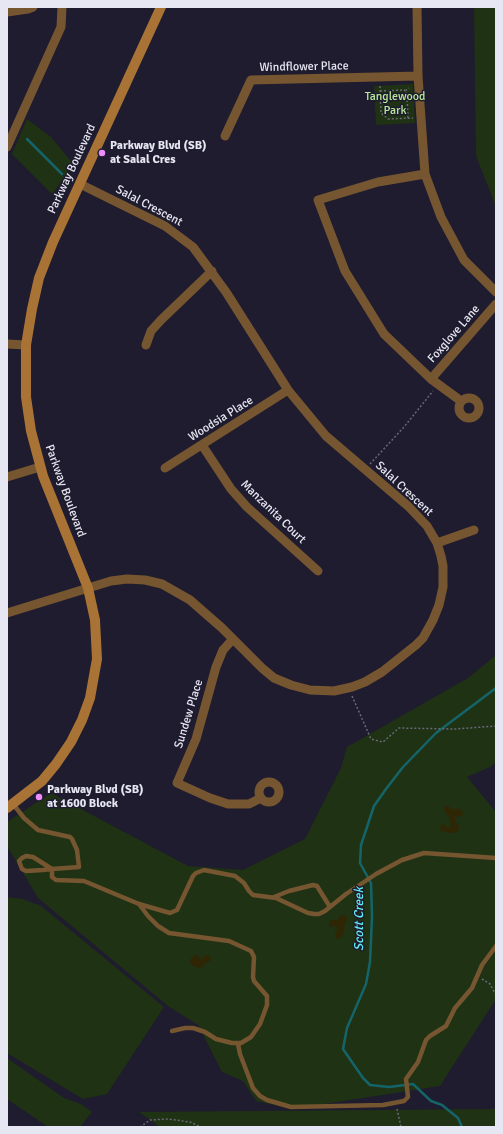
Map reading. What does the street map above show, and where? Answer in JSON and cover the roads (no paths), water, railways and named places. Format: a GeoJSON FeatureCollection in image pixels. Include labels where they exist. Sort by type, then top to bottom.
{"type":"FeatureCollection","features":[{"type":"Feature","properties":{"kind":"street"},"geometry":{"type":"LineString","coordinates":[[7,12],[33,7]]}},
{"type":"Feature","properties":{"kind":"street"},"geometry":{"type":"LineString","coordinates":[[7,147],[61,27],[62,7]]}},
{"type":"Feature","properties":{"kind":"street","name":"Parkway Boulevard"},"geometry":{"type":"LineString","coordinates":[[10,806],[42,781],[56,764],[75,736],[85,713],[93,687],[97,652],[96,620],[88,588],[40,467],[32,437],[27,406],[26,345],[32,309],[39,278],[53,242],[161,7]]}},
{"type":"Feature","properties":{"kind":"street"},"geometry":{"type":"LineString","coordinates":[[416,7],[418,76],[425,174],[441,217],[464,260],[496,292]]}},
{"type":"Feature","properties":{"kind":"street","name":"Windflower Place"},"geometry":{"type":"LineString","coordinates":[[225,136],[251,80],[418,76]]}},
{"type":"Feature","properties":{"kind":"street"},"geometry":{"type":"LineString","coordinates":[[425,174],[378,182],[318,200],[346,270],[384,334],[434,382],[461,401]]}},
{"type":"Feature","properties":{"kind":"street","name":"Salal Crescent"},"geometry":{"type":"LineString","coordinates":[[7,613],[111,581],[127,579],[145,580],[162,584],[190,600],[268,673],[291,685],[310,690],[326,691],[352,688],[366,682],[409,652],[423,638],[429,628],[437,612],[443,587],[443,566],[437,543],[432,534],[421,519],[326,436],[288,390],[212,271],[194,247],[173,231],[80,184]]}},
{"type":"Feature","properties":{"kind":"street"},"geometry":{"type":"LineString","coordinates":[[146,345],[151,331],[156,325],[212,271]]}},
{"type":"Feature","properties":{"kind":"street","name":"Foxglove Lane"},"geometry":{"type":"LineString","coordinates":[[434,382],[496,304]]}},
{"type":"Feature","properties":{"kind":"street"},"geometry":{"type":"LineString","coordinates":[[7,344],[26,345]]}},
{"type":"Feature","properties":{"kind":"street","name":"Woodsia Place"},"geometry":{"type":"LineString","coordinates":[[166,468],[288,390]]}},
{"type":"Feature","properties":{"kind":"street","name":"Manzanita Court"},"geometry":{"type":"LineString","coordinates":[[202,445],[222,477],[244,503],[318,571]]}},
{"type":"Feature","properties":{"kind":"street"},"geometry":{"type":"LineString","coordinates":[[7,477],[40,467]]}},
{"type":"Feature","properties":{"kind":"street"},"geometry":{"type":"LineString","coordinates":[[437,543],[474,530]]}},
{"type":"Feature","properties":{"kind":"street","name":"Sundew Place"},"geometry":{"type":"LineString","coordinates":[[233,639],[226,645],[219,658],[196,739],[177,783],[210,798],[228,804],[249,804],[261,798]]}},
{"type":"Feature","properties":{"kind":"lane"},"geometry":{"type":"LineString","coordinates":[[10,806],[38,830],[67,836],[72,839],[77,850],[79,867],[52,869],[26,870],[22,869],[19,861],[26,856],[33,857],[52,869]]}},
{"type":"Feature","properties":{"kind":"lane"},"geometry":{"type":"LineString","coordinates":[[274,897],[308,913],[319,914],[346,894],[402,860],[424,853],[496,858]]}},
{"type":"Feature","properties":{"kind":"lane"},"geometry":{"type":"LineString","coordinates":[[52,869],[52,877],[56,880],[84,881],[139,904],[170,913],[177,910],[181,904],[193,876],[204,870],[235,876],[244,883],[249,892],[260,897],[274,897],[313,884],[317,886],[330,906]]}},
{"type":"Feature","properties":{"kind":"lane"},"geometry":{"type":"LineString","coordinates":[[139,904],[158,926],[169,933],[229,941],[251,951],[254,957],[254,981],[267,996],[267,1005],[256,1031],[251,1037],[238,1044],[216,1039],[205,1032],[193,1028],[172,1031]]}},
{"type":"Feature","properties":{"kind":"lane"},"geometry":{"type":"LineString","coordinates":[[238,1044],[240,1054],[253,1088],[260,1096],[267,1100],[291,1107],[383,1105],[404,1101],[408,1096],[406,1079],[418,1062],[427,1038],[446,1026],[455,1008],[472,988],[482,965],[496,946]]}},
{"type":"Feature","properties":{"kind":"waterway"},"geometry":{"type":"LineString","coordinates":[[27,139],[62,174]]}},
{"type":"Feature","properties":{"kind":"waterway","name":"Scott Creek"},"geometry":{"type":"LineString","coordinates":[[462,1127],[458,1118],[442,1105],[431,1101],[413,1084],[389,1087],[370,1085],[363,1078],[343,1049],[347,1028],[366,984],[370,962],[372,917],[371,883],[360,863],[361,845],[374,806],[403,767],[436,733],[496,688]]}},
{"type":"Feature","properties":{"kind":"place","name":"Parkway Blvd (SB) at Salal Cres"},"geometry":{"type":"Point","coordinates":[102,153]}},
{"type":"Feature","properties":{"kind":"place","name":"Parkway Blvd (SB) at 1600 Block"},"geometry":{"type":"Point","coordinates":[39,797]}},
{"type":"Feature","properties":{"kind":"park label","name":"Tanglewood Park"},"geometry":{"type":"Point","coordinates":[395,104]}}]}
